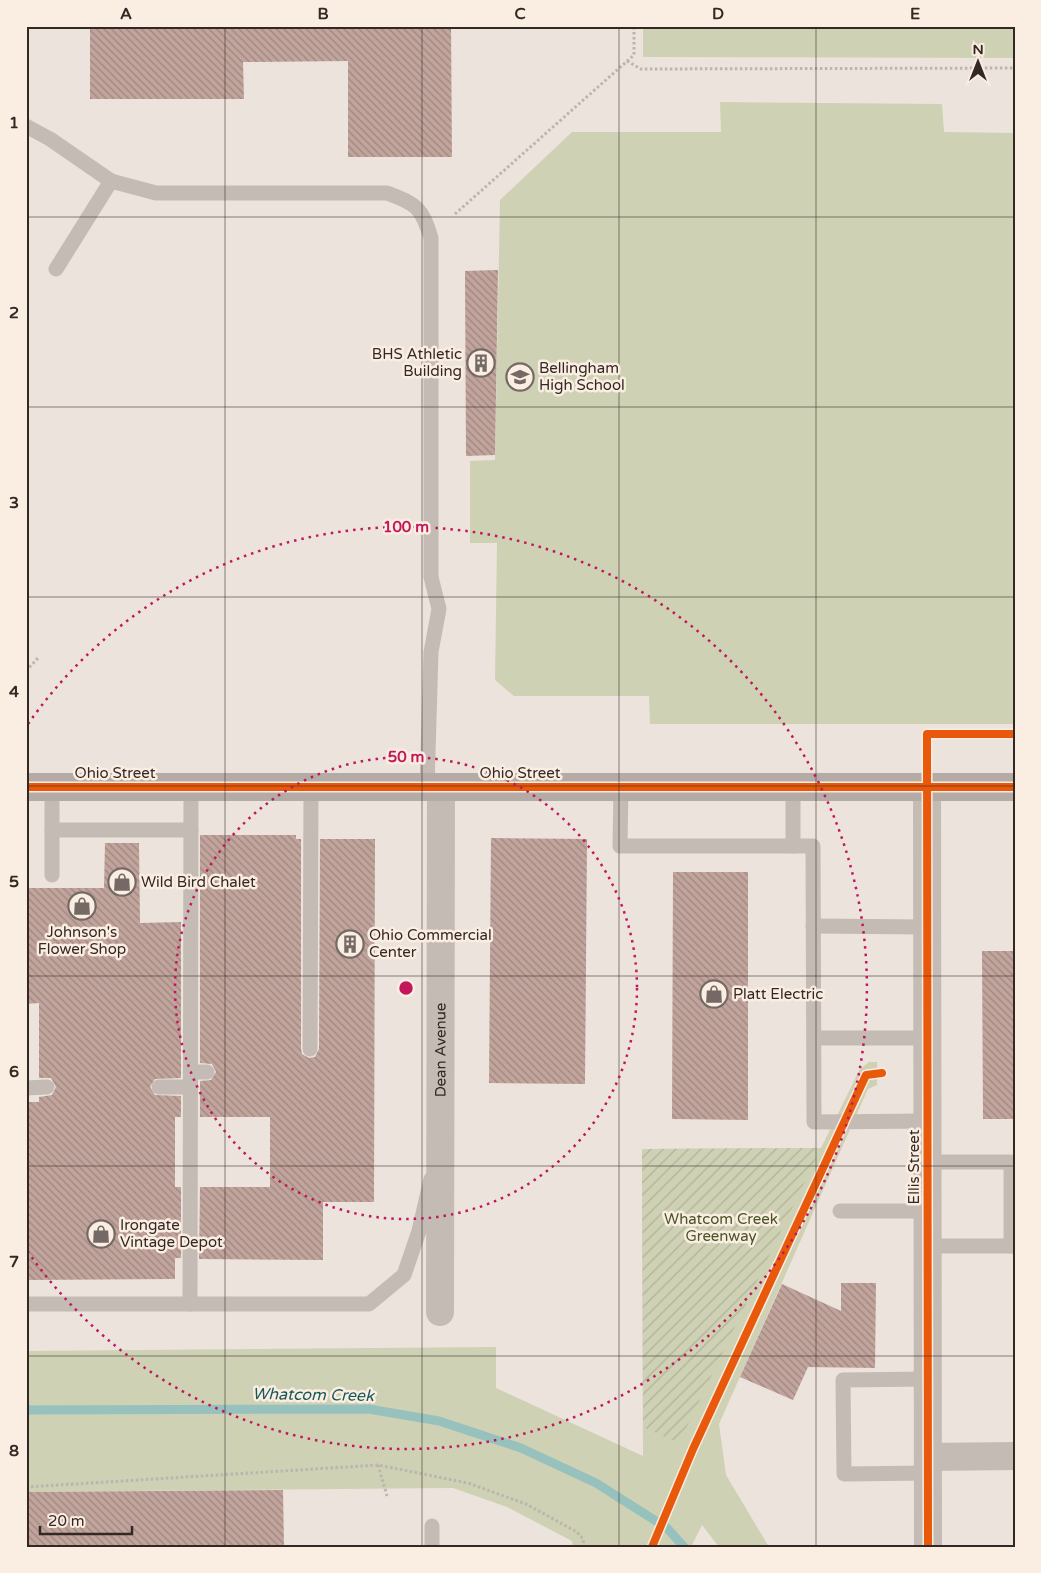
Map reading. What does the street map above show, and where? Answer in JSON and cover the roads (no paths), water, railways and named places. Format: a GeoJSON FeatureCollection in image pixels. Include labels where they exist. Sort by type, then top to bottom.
{"type":"FeatureCollection","features":[{"type":"Feature","properties":{"kind":"street","name":"Ohio Street"},"geometry":{"type":"LineString","coordinates":[[39,787],[1015,787]]}},
{"type":"Feature","properties":{"kind":"street","name":"Dean Avenue"},"geometry":{"type":"LineString","coordinates":[[434,787],[440,1137],[440,1312]]}},
{"type":"Feature","properties":{"kind":"street","name":"Ellis Street"},"geometry":{"type":"LineString","coordinates":[[927,787],[928,1547]]}},
{"type":"Feature","properties":{"kind":"street"},"geometry":{"type":"LineString","coordinates":[[928,1465],[1015,1456]]}},
{"type":"Feature","properties":{"kind":"lane"},"geometry":{"type":"LineString","coordinates":[[26,126],[111,181],[156,193],[387,193],[409,201],[425,216],[431,238],[431,577],[439,609],[431,652],[434,787]]}},
{"type":"Feature","properties":{"kind":"lane"},"geometry":{"type":"LineString","coordinates":[[56,269],[111,181]]}},
{"type":"Feature","properties":{"kind":"lane"},"geometry":{"type":"LineString","coordinates":[[39,787],[52,830],[52,875]]}},
{"type":"Feature","properties":{"kind":"lane"},"geometry":{"type":"LineString","coordinates":[[190,1304],[191,787]]}},
{"type":"Feature","properties":{"kind":"lane"},"geometry":{"type":"LineString","coordinates":[[310,1049],[311,787]]}},
{"type":"Feature","properties":{"kind":"lane"},"geometry":{"type":"LineString","coordinates":[[620,787],[620,846],[813,846],[814,1122],[927,1121]]}},
{"type":"Feature","properties":{"kind":"lane"},"geometry":{"type":"LineString","coordinates":[[793,787],[793,846]]}},
{"type":"Feature","properties":{"kind":"lane"},"geometry":{"type":"LineString","coordinates":[[52,830],[191,830]]}},
{"type":"Feature","properties":{"kind":"lane"},"geometry":{"type":"LineString","coordinates":[[813,926],[927,927]]}},
{"type":"Feature","properties":{"kind":"lane"},"geometry":{"type":"LineString","coordinates":[[814,1038],[927,1038]]}},
{"type":"Feature","properties":{"kind":"lane"},"geometry":{"type":"LineString","coordinates":[[159,1087],[191,1079],[207,1072]]}},
{"type":"Feature","properties":{"kind":"lane"},"geometry":{"type":"LineString","coordinates":[[26,1088],[47,1087]]}},
{"type":"Feature","properties":{"kind":"lane"},"geometry":{"type":"LineString","coordinates":[[26,1304],[369,1304],[404,1276],[419,1231],[440,1137]]}},
{"type":"Feature","properties":{"kind":"lane"},"geometry":{"type":"LineString","coordinates":[[927,1162],[1011,1162],[1013,1246],[927,1246]]}},
{"type":"Feature","properties":{"kind":"lane"},"geometry":{"type":"LineString","coordinates":[[840,1211],[927,1211]]}},
{"type":"Feature","properties":{"kind":"lane"},"geometry":{"type":"LineString","coordinates":[[927,1379],[843,1380],[844,1474],[928,1465]]}},
{"type":"Feature","properties":{"kind":"lane"},"geometry":{"type":"LineString","coordinates":[[432,1526],[432,1547]]}},
{"type":"Feature","properties":{"kind":"waterway","name":"Whatcom Creek"},"geometry":{"type":"LineString","coordinates":[[26,1410],[369,1409],[439,1421],[521,1448],[596,1483],[667,1528],[684,1547]]}},
{"type":"Feature","properties":{"kind":"place","name":"BHS Athletic Building"},"geometry":{"type":"Point","coordinates":[481,363]}},
{"type":"Feature","properties":{"kind":"place","name":"Bellingham High School"},"geometry":{"type":"Point","coordinates":[520,377]}},
{"type":"Feature","properties":{"kind":"place","name":"Wild Bird Chalet"},"geometry":{"type":"Point","coordinates":[122,882]}},
{"type":"Feature","properties":{"kind":"place","name":"Johnson's Flower Shop"},"geometry":{"type":"Point","coordinates":[82,906]}},
{"type":"Feature","properties":{"kind":"place","name":"Ohio Commercial Center"},"geometry":{"type":"Point","coordinates":[350,944]}},
{"type":"Feature","properties":{"kind":"place","name":"Platt Electric"},"geometry":{"type":"Point","coordinates":[714,994]}},
{"type":"Feature","properties":{"kind":"place","name":"Irongate Vintage Depot"},"geometry":{"type":"Point","coordinates":[101,1234]}},
{"type":"Feature","properties":{"kind":"park label","name":"Whatcom Creek Greenway"},"geometry":{"type":"Point","coordinates":[721,1228]}}]}
